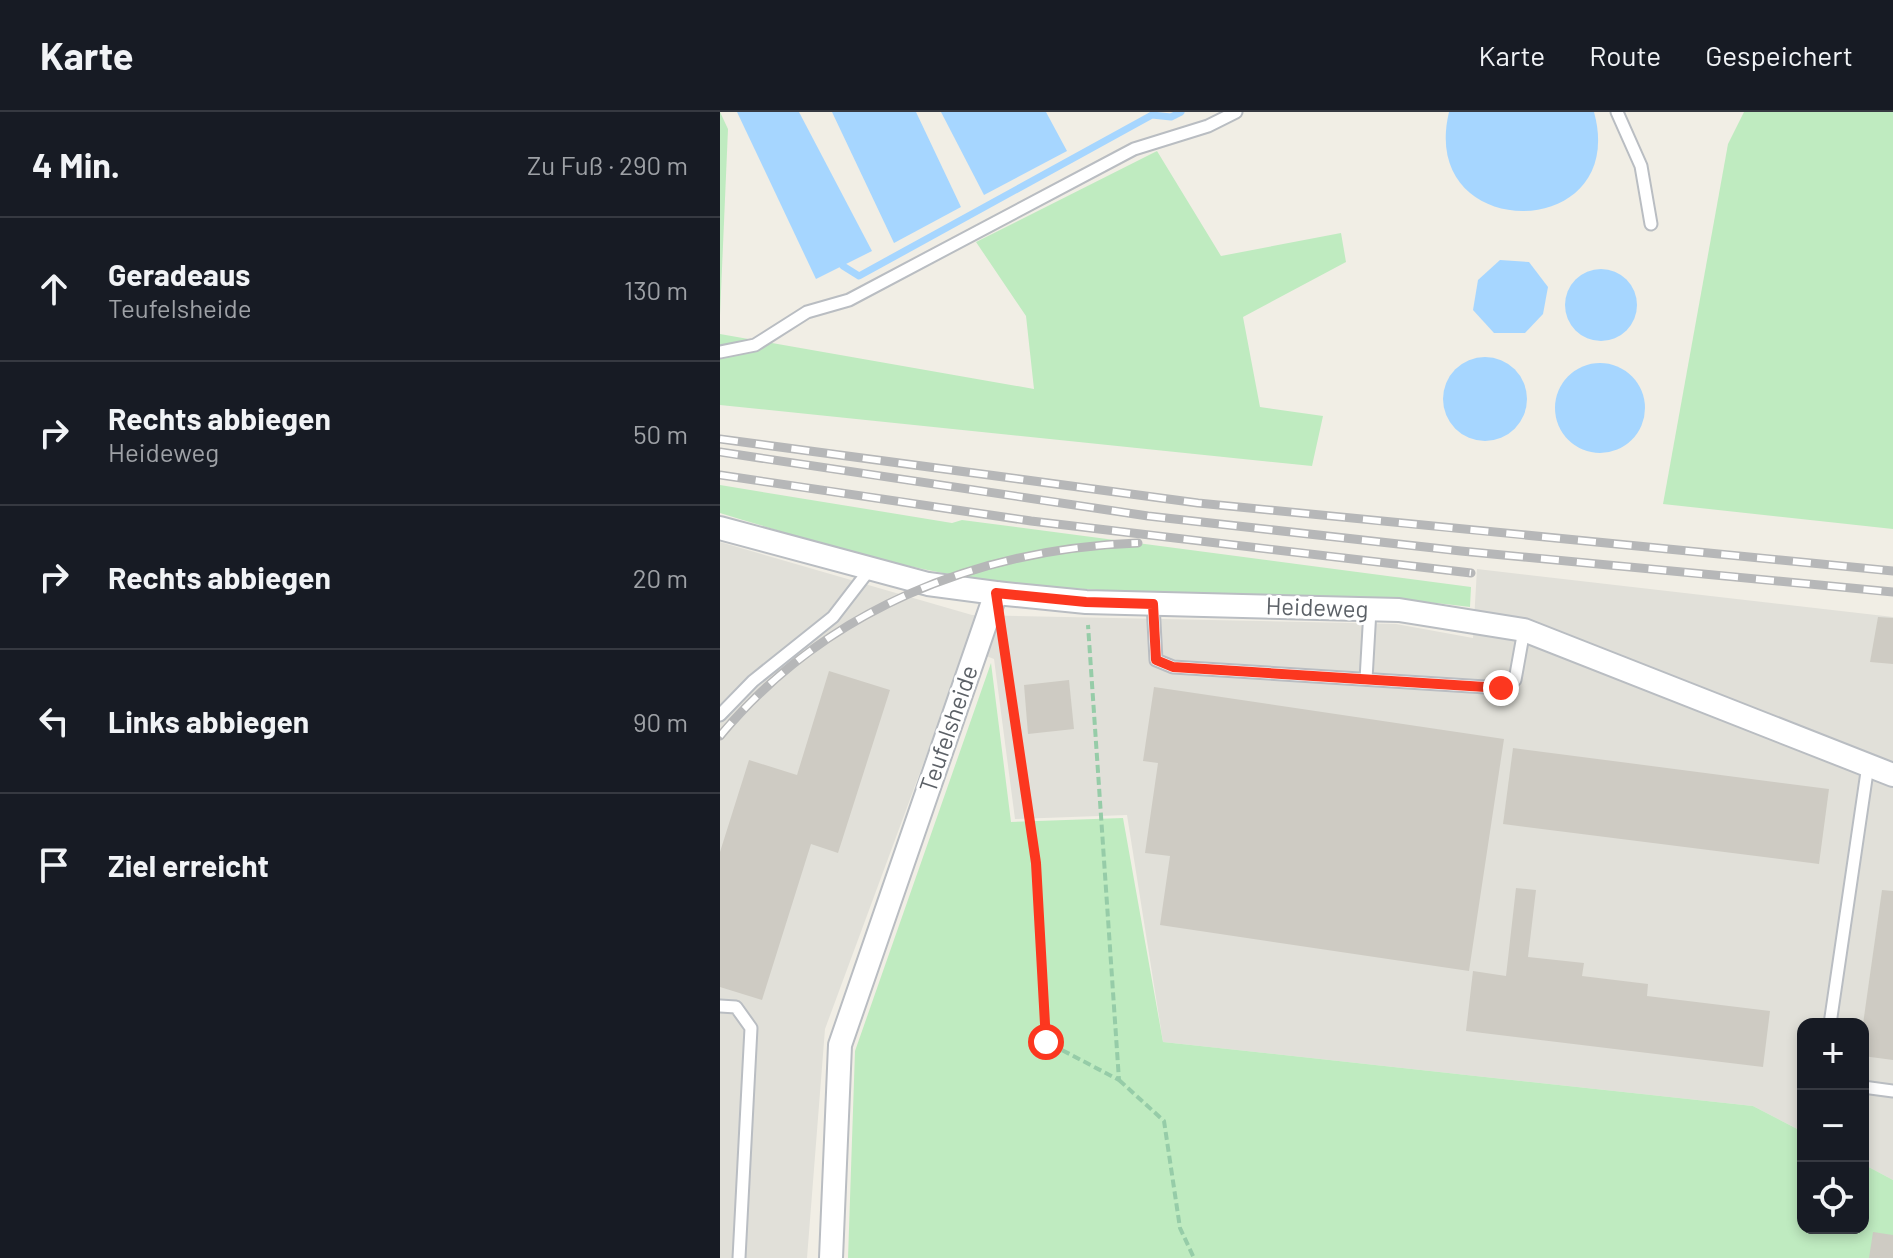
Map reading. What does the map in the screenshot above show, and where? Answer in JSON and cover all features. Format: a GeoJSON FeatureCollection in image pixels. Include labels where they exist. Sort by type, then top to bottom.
{"type":"FeatureCollection","features":[{"type":"Feature","properties":{"kind":"street","name":"Heideweg"},"geometry":{"type":"LineString","coordinates":[[720,528],[928,584],[996,593],[1086,602],[1370,610],[1464,619],[1524,630],[1893,775]]}},
{"type":"Feature","properties":{"kind":"street","name":"Teufelsheide"},"geometry":{"type":"LineString","coordinates":[[831,1258],[840,1045],[996,593]]}},
{"type":"Feature","properties":{"kind":"lane"},"geometry":{"type":"LineString","coordinates":[[720,352],[755,345],[807,312],[849,300],[1134,149],[1208,126],[1236,112]]}},
{"type":"Feature","properties":{"kind":"lane"},"geometry":{"type":"LineString","coordinates":[[1617,112],[1641,166],[1651,224]]}},
{"type":"Feature","properties":{"kind":"lane"},"geometry":{"type":"LineString","coordinates":[[720,715],[753,681],[833,617],[870,569]]}},
{"type":"Feature","properties":{"kind":"lane"},"geometry":{"type":"LineString","coordinates":[[1153,604],[1156,660],[1173,667],[1501,688],[1515,680],[1524,630]]}},
{"type":"Feature","properties":{"kind":"lane"},"geometry":{"type":"LineString","coordinates":[[1366,679],[1370,610]]}},
{"type":"Feature","properties":{"kind":"lane"},"geometry":{"type":"LineString","coordinates":[[1831,1018],[1868,765]]}},
{"type":"Feature","properties":{"kind":"lane"},"geometry":{"type":"LineString","coordinates":[[720,1006],[736,1007],[751,1028],[739,1258]]}},
{"type":"Feature","properties":{"kind":"lane"},"geometry":{"type":"LineString","coordinates":[[1869,1088],[1893,1091]]}},
{"type":"Feature","properties":{"kind":"path"},"geometry":{"type":"LineString","coordinates":[[1086,602],[1119,1080]]}},
{"type":"Feature","properties":{"kind":"path","name":"Teufelsheide"},"geometry":{"type":"LineString","coordinates":[[1002,638],[1036,863],[1046,1042]]}},
{"type":"Feature","properties":{"kind":"path"},"geometry":{"type":"LineString","coordinates":[[1041,1039],[1119,1080],[1164,1121],[1180,1228],[1194,1258]]}},
{"type":"Feature","properties":{"kind":"shaded area"},"geometry":{"type":"Polygon","coordinates":[[[720,542],[972,615],[1396,624],[1473,638],[1477,569],[1893,617],[1893,1180],[1869,1167],[1869,1018],[1797,1018],[1797,1129],[1753,1106],[1163,1042],[1127,815],[1015,819],[994,659],[966,648],[825,1029],[807,1258],[720,1258],[720,542]]]}},
{"type":"Feature","properties":{"kind":"green space"},"geometry":{"type":"Polygon","coordinates":[[[720,112],[728,129],[720,315],[720,112]]]}},
{"type":"Feature","properties":{"kind":"green space"},"geometry":{"type":"Polygon","coordinates":[[[1744,112],[1893,112],[1893,529],[1663,504],[1728,144],[1744,112]]]}},
{"type":"Feature","properties":{"kind":"green space"},"geometry":{"type":"Polygon","coordinates":[[[1157,151],[1221,256],[1341,233],[1346,262],[1243,317],[1260,407],[1323,416],[1312,466],[720,405],[720,334],[1034,389],[1026,316],[976,242],[1157,151]]]}},
{"type":"Feature","properties":{"kind":"green space"},"geometry":{"type":"Polygon","coordinates":[[[720,485],[952,523],[962,520],[1471,587],[1470,607],[1353,598],[1120,591],[967,577],[860,554],[720,513],[720,485]]]}},
{"type":"Feature","properties":{"kind":"green space"},"geometry":{"type":"Polygon","coordinates":[[[991,663],[1011,822],[1123,818],[1163,1042],[1753,1106],[1797,1129],[1797,1234],[1869,1234],[1869,1167],[1893,1180],[1893,1258],[848,1258],[855,1051],[991,663]]]}},
{"type":"Feature","properties":{"kind":"water"},"geometry":{"type":"Polygon","coordinates":[[[737,112],[799,112],[872,251],[816,279],[737,112]]]}},
{"type":"Feature","properties":{"kind":"water"},"geometry":{"type":"Polygon","coordinates":[[[832,112],[916,112],[961,207],[894,243],[832,112]]]}},
{"type":"Feature","properties":{"kind":"water"},"geometry":{"type":"Polygon","coordinates":[[[941,112],[1046,112],[1067,151],[984,195],[941,112]]]}},
{"type":"Feature","properties":{"kind":"water"},"geometry":{"type":"Polygon","coordinates":[[[1449,112],[1594,112],[1597,155],[1582,186],[1556,205],[1523,211],[1490,205],[1463,187],[1448,156],[1449,112]]]}},
{"type":"Feature","properties":{"kind":"water"},"geometry":{"type":"Polygon","coordinates":[[[1500,260],[1529,262],[1548,287],[1543,314],[1525,333],[1494,333],[1473,310],[1478,280],[1500,260]]]}},
{"type":"Feature","properties":{"kind":"water"},"geometry":{"type":"Polygon","coordinates":[[[1601,269],[1621,275],[1631,285],[1637,305],[1631,325],[1621,335],[1601,341],[1581,335],[1571,325],[1565,305],[1571,285],[1581,275],[1601,269]]]}},
{"type":"Feature","properties":{"kind":"water"},"geometry":{"type":"Polygon","coordinates":[[[1485,357],[1501,360],[1515,369],[1524,383],[1527,399],[1524,415],[1515,429],[1501,438],[1485,441],[1469,438],[1455,429],[1446,415],[1443,399],[1446,383],[1455,369],[1469,360],[1485,357]]]}},
{"type":"Feature","properties":{"kind":"water"},"geometry":{"type":"Polygon","coordinates":[[[1600,363],[1617,367],[1632,376],[1641,391],[1645,408],[1641,425],[1632,440],[1617,449],[1600,453],[1583,449],[1568,440],[1559,425],[1555,408],[1559,391],[1568,376],[1583,367],[1600,363]]]}},
{"type":"Feature","properties":{"kind":"building"},"geometry":{"type":"Polygon","coordinates":[[[1878,617],[1893,618],[1893,664],[1870,662],[1878,617]]]}},
{"type":"Feature","properties":{"kind":"building"},"geometry":{"type":"Polygon","coordinates":[[[829,671],[890,690],[838,853],[811,844],[762,1000],[720,987],[720,852],[749,760],[797,775],[829,671]]]}},
{"type":"Feature","properties":{"kind":"building"},"geometry":{"type":"Polygon","coordinates":[[[1069,680],[1074,729],[1028,734],[1024,685],[1069,680]]]}},
{"type":"Feature","properties":{"kind":"building"},"geometry":{"type":"Polygon","coordinates":[[[1154,687],[1504,739],[1469,971],[1160,925],[1170,856],[1145,853],[1158,763],[1143,761],[1154,687]]]}},
{"type":"Feature","properties":{"kind":"building"},"geometry":{"type":"Polygon","coordinates":[[[1513,748],[1829,789],[1819,864],[1503,824],[1513,748]]]}},
{"type":"Feature","properties":{"kind":"building"},"geometry":{"type":"Polygon","coordinates":[[[1516,888],[1536,890],[1528,957],[1584,963],[1582,976],[1648,984],[1647,996],[1770,1011],[1763,1067],[1466,1031],[1473,971],[1506,976],[1516,888]]]}},
{"type":"Feature","properties":{"kind":"building"},"geometry":{"type":"Polygon","coordinates":[[[1882,890],[1893,891],[1893,1060],[1869,1057],[1869,1018],[1864,1018],[1882,890]]]}},
{"type":"Feature","properties":{"kind":"building"},"geometry":{"type":"Polygon","coordinates":[[[1873,1232],[1893,1235],[1893,1258],[1869,1258],[1873,1232]]]}},
{"type":"Feature","properties":{"kind":"waterway"},"geometry":{"type":"LineString","coordinates":[[843,266],[859,276],[1152,115],[1171,117],[1181,112]]}},
{"type":"Feature","properties":{"kind":"railway"},"geometry":{"type":"LineString","coordinates":[[720,439],[1198,503],[1893,571]]}},
{"type":"Feature","properties":{"kind":"railway"},"geometry":{"type":"LineString","coordinates":[[720,452],[1148,516],[1461,551],[1893,592]]}},
{"type":"Feature","properties":{"kind":"railway"},"geometry":{"type":"LineString","coordinates":[[720,475],[1031,521],[1471,573]]}},
{"type":"Feature","properties":{"kind":"railway"},"geometry":{"type":"LineString","coordinates":[[720,736],[761,692],[807,654],[856,621],[908,594],[962,573],[1019,558],[1078,548],[1138,543]]}},
{"type":"Feature","properties":{"kind":"route"},"geometry":{"type":"LineString","coordinates":[[1046,1042],[1036,863],[996,593],[1086,602],[1153,604],[1156,660],[1173,667],[1501,688]]}}]}
